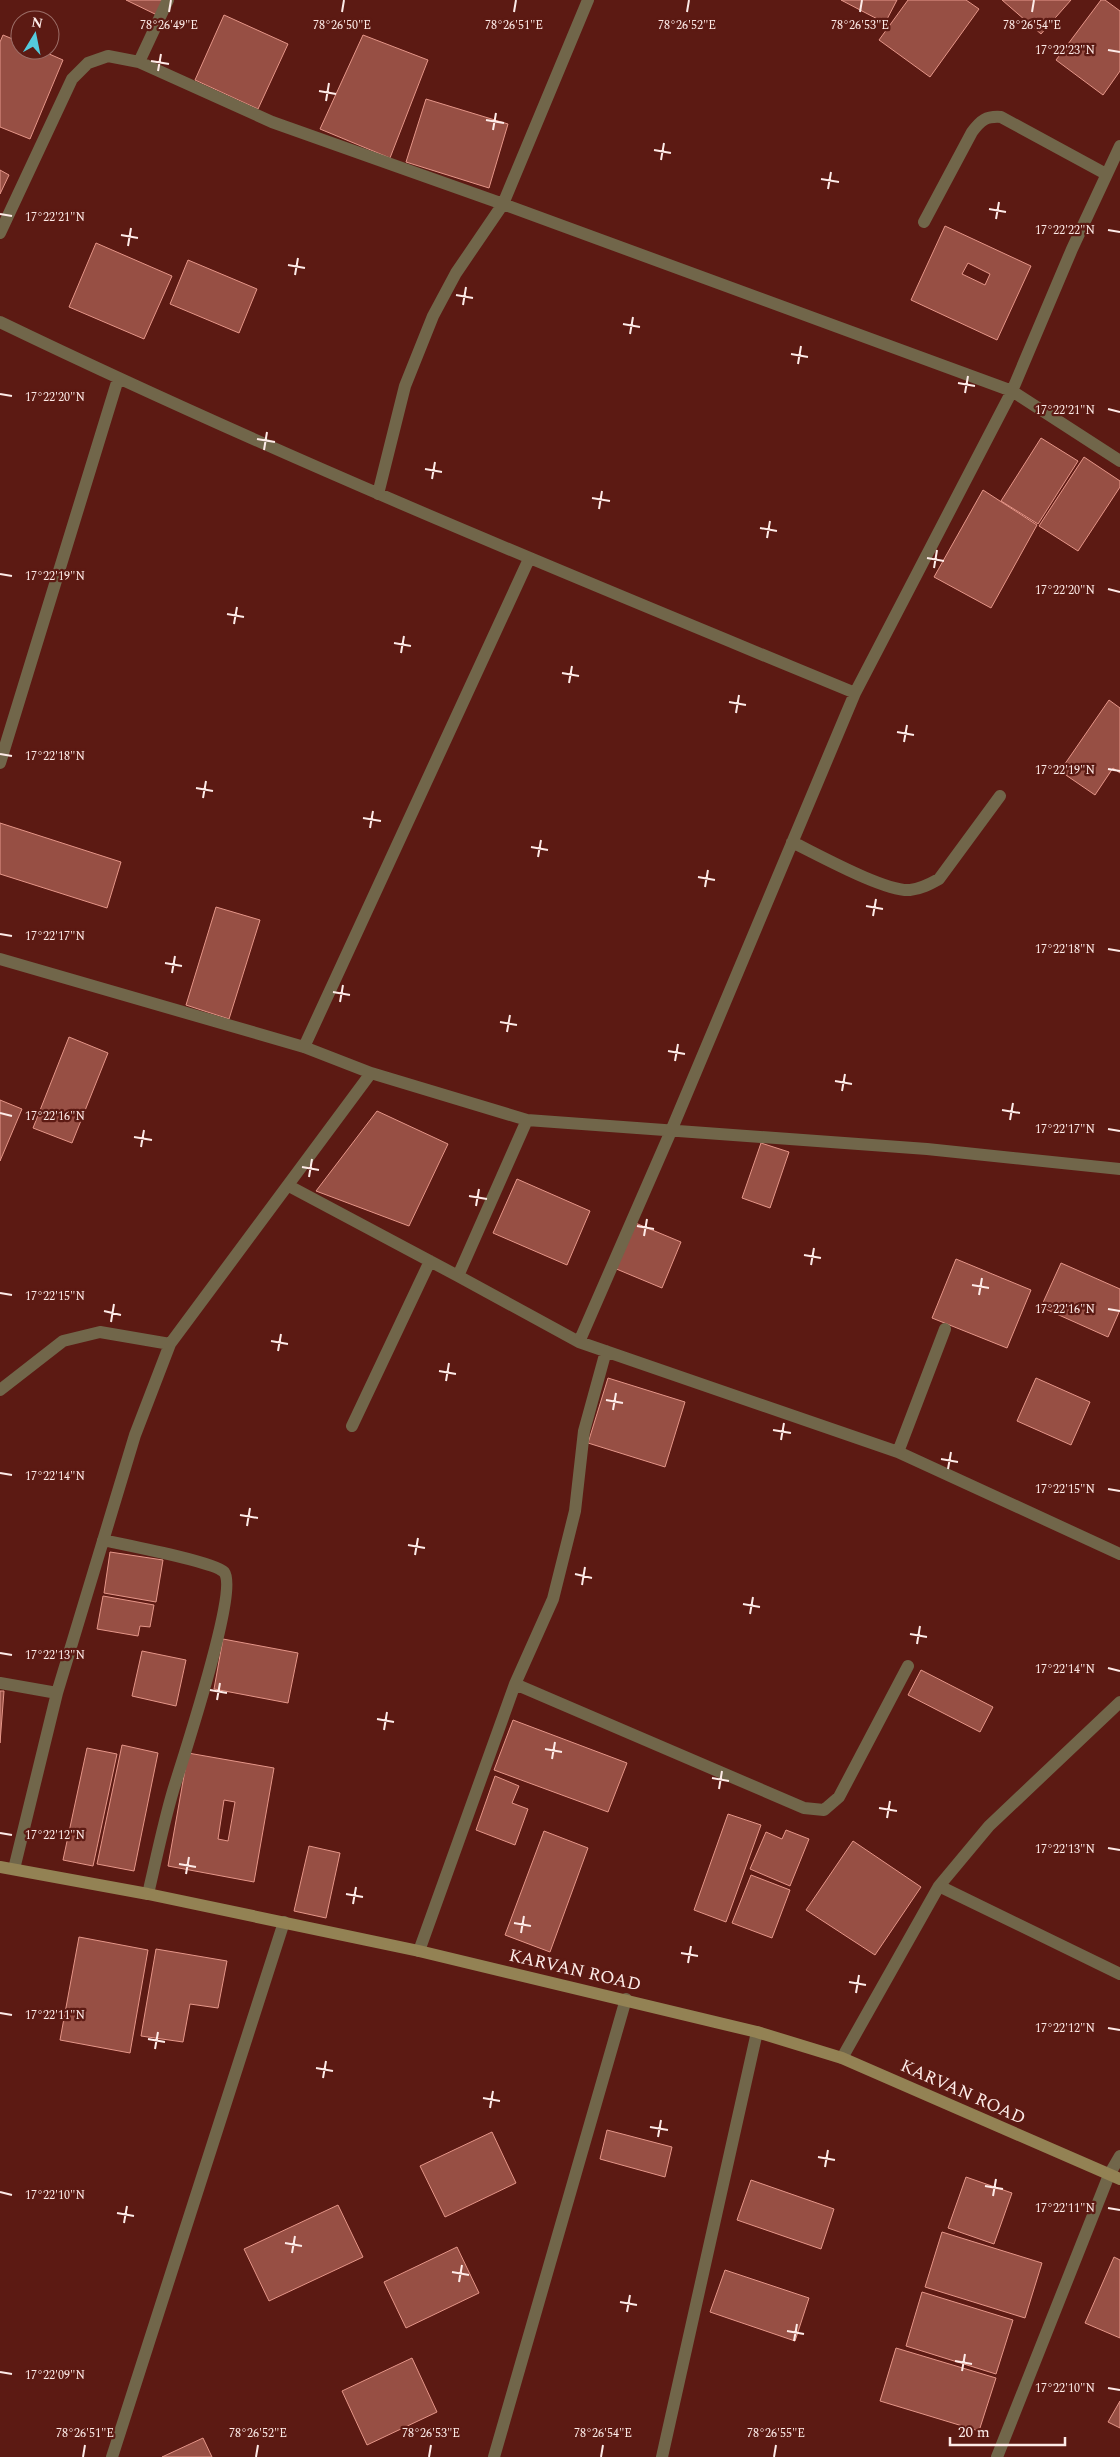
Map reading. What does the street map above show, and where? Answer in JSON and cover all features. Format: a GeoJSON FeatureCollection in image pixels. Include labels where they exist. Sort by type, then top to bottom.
{"type":"FeatureCollection","features":[{"type":"Feature","properties":{"kind":"street"},"geometry":{"type":"LineString","coordinates":[[139,62],[168,0]]}},
{"type":"Feature","properties":{"kind":"street"},"geometry":{"type":"LineString","coordinates":[[378,494],[405,386],[433,316],[456,273],[503,204],[588,0]]}},
{"type":"Feature","properties":{"kind":"street"},"geometry":{"type":"LineString","coordinates":[[0,232],[72,79],[88,63],[108,56],[139,62],[272,122],[503,204],[1012,391],[1120,461]]}},
{"type":"Feature","properties":{"kind":"street"},"geometry":{"type":"LineString","coordinates":[[924,222],[972,132],[980,122],[989,117],[1001,118],[1106,174]]}},
{"type":"Feature","properties":{"kind":"street"},"geometry":{"type":"LineString","coordinates":[[579,1342],[671,1131],[855,692],[1012,391],[1106,174],[1120,146]]}},
{"type":"Feature","properties":{"kind":"street"},"geometry":{"type":"LineString","coordinates":[[0,322],[118,379],[378,494],[529,559],[855,692]]}},
{"type":"Feature","properties":{"kind":"street"},"geometry":{"type":"LineString","coordinates":[[0,763],[118,379]]}},
{"type":"Feature","properties":{"kind":"street"},"geometry":{"type":"LineString","coordinates":[[304,1047],[529,559]]}},
{"type":"Feature","properties":{"kind":"street"},"geometry":{"type":"LineString","coordinates":[[792,842],[876,882],[908,890],[924,887],[939,879],[1000,796]]}},
{"type":"Feature","properties":{"kind":"street"},"geometry":{"type":"LineString","coordinates":[[0,959],[304,1047],[371,1073],[527,1120],[927,1149],[1120,1169]]}},
{"type":"Feature","properties":{"kind":"street"},"geometry":{"type":"LineString","coordinates":[[14,1869],[57,1693],[135,1435],[170,1344],[371,1073]]}},
{"type":"Feature","properties":{"kind":"street"},"geometry":{"type":"LineString","coordinates":[[458,1276],[527,1120]]}},
{"type":"Feature","properties":{"kind":"street"},"geometry":{"type":"LineString","coordinates":[[289,1186],[579,1342],[898,1452],[1120,1554]]}},
{"type":"Feature","properties":{"kind":"street"},"geometry":{"type":"LineString","coordinates":[[352,1426],[430,1261]]}},
{"type":"Feature","properties":{"kind":"street"},"geometry":{"type":"LineString","coordinates":[[898,1452],[945,1329]]}},
{"type":"Feature","properties":{"kind":"street"},"geometry":{"type":"LineString","coordinates":[[0,1390],[63,1341],[100,1332],[170,1344]]}},
{"type":"Feature","properties":{"kind":"street"},"geometry":{"type":"LineString","coordinates":[[419,1951],[515,1684],[553,1599],[574,1511],[584,1431],[606,1351]]}},
{"type":"Feature","properties":{"kind":"street"},"geometry":{"type":"LineString","coordinates":[[103,1540],[184,1558],[222,1570],[227,1577],[226,1599],[200,1707],[172,1792],[148,1894]]}},
{"type":"Feature","properties":{"kind":"street"},"geometry":{"type":"LineString","coordinates":[[515,1684],[804,1808],[824,1810],[838,1797],[908,1666]]}},
{"type":"Feature","properties":{"kind":"street"},"geometry":{"type":"LineString","coordinates":[[0,1683],[57,1693]]}},
{"type":"Feature","properties":{"kind":"street"},"geometry":{"type":"LineString","coordinates":[[842,2058],[939,1886],[989,1826],[1120,1702]]}},
{"type":"Feature","properties":{"kind":"street","name":"KARVAN ROAD"},"geometry":{"type":"LineString","coordinates":[[0,1868],[148,1894],[419,1951],[626,1999],[757,2032],[842,2058],[1114,2177]]}},
{"type":"Feature","properties":{"kind":"street"},"geometry":{"type":"LineString","coordinates":[[939,1886],[1120,1974]]}},
{"type":"Feature","properties":{"kind":"street"},"geometry":{"type":"LineString","coordinates":[[112,2457],[284,1922]]}},
{"type":"Feature","properties":{"kind":"street"},"geometry":{"type":"LineString","coordinates":[[494,2457],[626,1999]]}},
{"type":"Feature","properties":{"kind":"street"},"geometry":{"type":"LineString","coordinates":[[662,2457],[757,2032]]}},
{"type":"Feature","properties":{"kind":"street"},"geometry":{"type":"LineString","coordinates":[[997,2457],[1114,2177],[1120,2156]]}},
{"type":"Feature","properties":{"kind":"building"},"geometry":{"type":"Polygon","coordinates":[[[126,0],[164,0],[157,15],[126,0]]]}},
{"type":"Feature","properties":{"kind":"building"},"geometry":{"type":"Polygon","coordinates":[[[841,0],[897,0],[885,23],[841,0]]]}},
{"type":"Feature","properties":{"kind":"building"},"geometry":{"type":"Polygon","coordinates":[[[908,0],[966,0],[979,9],[930,77],[879,40],[908,0]]]}},
{"type":"Feature","properties":{"kind":"building"},"geometry":{"type":"Polygon","coordinates":[[[1002,0],[1071,0],[1041,34],[1002,0]]]}},
{"type":"Feature","properties":{"kind":"building"},"geometry":{"type":"Polygon","coordinates":[[[1101,0],[1105,0],[1120,11],[1120,71],[1103,95],[1056,60],[1101,0]]]}},
{"type":"Feature","properties":{"kind":"building"},"geometry":{"type":"Polygon","coordinates":[[[224,15],[288,44],[258,109],[195,80],[224,15]]]}},
{"type":"Feature","properties":{"kind":"building"},"geometry":{"type":"Polygon","coordinates":[[[3,35],[10,38],[10,60],[63,60],[30,139],[0,127],[0,42],[3,35]]]}},
{"type":"Feature","properties":{"kind":"building"},"geometry":{"type":"Polygon","coordinates":[[[363,35],[428,60],[390,158],[320,129],[363,35]]]}},
{"type":"Feature","properties":{"kind":"building"},"geometry":{"type":"Polygon","coordinates":[[[426,99],[508,124],[489,188],[406,162],[426,99]]]}},
{"type":"Feature","properties":{"kind":"building"},"geometry":{"type":"Polygon","coordinates":[[[0,170],[9,175],[0,194],[0,170]]]}},
{"type":"Feature","properties":{"kind":"building"},"geometry":{"type":"Polygon","coordinates":[[[945,226],[1031,266],[997,340],[911,300],[945,226]],[[968,263],[962,274],[985,285],[990,274],[968,263]]]}},
{"type":"Feature","properties":{"kind":"building"},"geometry":{"type":"Polygon","coordinates":[[[96,243],[172,276],[144,339],[69,307],[96,243]]]}},
{"type":"Feature","properties":{"kind":"building"},"geometry":{"type":"Polygon","coordinates":[[[188,260],[257,289],[239,333],[170,304],[188,260]]]}},
{"type":"Feature","properties":{"kind":"building"},"geometry":{"type":"Polygon","coordinates":[[[1041,438],[1078,461],[1038,524],[1001,501],[1041,438]]]}},
{"type":"Feature","properties":{"kind":"building"},"geometry":{"type":"Polygon","coordinates":[[[1084,457],[1120,481],[1120,487],[1078,551],[1039,526],[1084,457]]]}},
{"type":"Feature","properties":{"kind":"building"},"geometry":{"type":"Polygon","coordinates":[[[983,490],[1037,525],[991,608],[934,577],[983,490]]]}},
{"type":"Feature","properties":{"kind":"building"},"geometry":{"type":"Polygon","coordinates":[[[1109,700],[1120,708],[1120,773],[1113,768],[1095,795],[1060,771],[1109,700]]]}},
{"type":"Feature","properties":{"kind":"building"},"geometry":{"type":"Polygon","coordinates":[[[0,823],[121,862],[107,908],[0,874],[0,823]]]}},
{"type":"Feature","properties":{"kind":"building"},"geometry":{"type":"Polygon","coordinates":[[[216,907],[260,920],[229,1019],[186,1005],[216,907]]]}},
{"type":"Feature","properties":{"kind":"building"},"geometry":{"type":"Polygon","coordinates":[[[69,1037],[108,1053],[72,1143],[33,1128],[69,1037]]]}},
{"type":"Feature","properties":{"kind":"building"},"geometry":{"type":"Polygon","coordinates":[[[0,1100],[22,1109],[0,1161],[0,1100]]]}},
{"type":"Feature","properties":{"kind":"building"},"geometry":{"type":"Polygon","coordinates":[[[377,1111],[448,1144],[409,1226],[316,1191],[377,1111]]]}},
{"type":"Feature","properties":{"kind":"building"},"geometry":{"type":"Polygon","coordinates":[[[761,1143],[789,1152],[770,1208],[742,1198],[761,1143]]]}},
{"type":"Feature","properties":{"kind":"building"},"geometry":{"type":"Polygon","coordinates":[[[517,1179],[590,1211],[567,1265],[493,1233],[517,1179]]]}},
{"type":"Feature","properties":{"kind":"building"},"geometry":{"type":"Polygon","coordinates":[[[633,1222],[681,1242],[662,1288],[614,1268],[633,1222]]]}},
{"type":"Feature","properties":{"kind":"building"},"geometry":{"type":"Polygon","coordinates":[[[956,1259],[1031,1290],[1007,1348],[932,1318],[956,1259]]]}},
{"type":"Feature","properties":{"kind":"building"},"geometry":{"type":"Polygon","coordinates":[[[1061,1263],[1120,1289],[1120,1310],[1108,1337],[1041,1307],[1061,1263]]]}},
{"type":"Feature","properties":{"kind":"building"},"geometry":{"type":"Polygon","coordinates":[[[608,1378],[685,1402],[665,1467],[588,1443],[608,1378]]]}},
{"type":"Feature","properties":{"kind":"building"},"geometry":{"type":"Polygon","coordinates":[[[1036,1378],[1090,1402],[1071,1445],[1017,1421],[1036,1378]]]}},
{"type":"Feature","properties":{"kind":"building"},"geometry":{"type":"Polygon","coordinates":[[[110,1552],[163,1560],[156,1602],[104,1593],[110,1552]]]}},
{"type":"Feature","properties":{"kind":"building"},"geometry":{"type":"Polygon","coordinates":[[[103,1596],[154,1605],[150,1627],[140,1626],[138,1636],[97,1629],[103,1596]]]}},
{"type":"Feature","properties":{"kind":"building"},"geometry":{"type":"Polygon","coordinates":[[[223,1639],[298,1653],[288,1703],[214,1689],[223,1639]]]}},
{"type":"Feature","properties":{"kind":"building"},"geometry":{"type":"Polygon","coordinates":[[[142,1651],[186,1660],[176,1706],[132,1696],[142,1651]]]}},
{"type":"Feature","properties":{"kind":"building"},"geometry":{"type":"Polygon","coordinates":[[[921,1670],[993,1707],[980,1732],[908,1695],[921,1670]]]}},
{"type":"Feature","properties":{"kind":"building"},"geometry":{"type":"Polygon","coordinates":[[[0,1691],[4,1691],[0,1743],[0,1691]]]}},
{"type":"Feature","properties":{"kind":"building"},"geometry":{"type":"Polygon","coordinates":[[[513,1720],[627,1763],[608,1812],[494,1770],[513,1720]]]}},
{"type":"Feature","properties":{"kind":"building"},"geometry":{"type":"Polygon","coordinates":[[[122,1745],[158,1753],[134,1871],[97,1864],[122,1745]]]}},
{"type":"Feature","properties":{"kind":"building"},"geometry":{"type":"Polygon","coordinates":[[[87,1748],[117,1754],[93,1866],[63,1860],[87,1748]]]}},
{"type":"Feature","properties":{"kind":"building"},"geometry":{"type":"Polygon","coordinates":[[[188,1753],[274,1768],[254,1882],[168,1866],[188,1753]],[[224,1800],[218,1839],[228,1841],[235,1802],[224,1800]]]}},
{"type":"Feature","properties":{"kind":"building"},"geometry":{"type":"Polygon","coordinates":[[[495,1776],[519,1786],[512,1803],[528,1809],[515,1845],[476,1830],[495,1776]]]}},
{"type":"Feature","properties":{"kind":"building"},"geometry":{"type":"Polygon","coordinates":[[[728,1814],[761,1825],[726,1922],[694,1910],[728,1814]]]}},
{"type":"Feature","properties":{"kind":"building"},"geometry":{"type":"Polygon","coordinates":[[[786,1830],[809,1839],[790,1886],[750,1869],[766,1832],[782,1839],[786,1830]]]}},
{"type":"Feature","properties":{"kind":"building"},"geometry":{"type":"Polygon","coordinates":[[[544,1831],[588,1848],[550,1952],[505,1935],[544,1831]]]}},
{"type":"Feature","properties":{"kind":"building"},"geometry":{"type":"Polygon","coordinates":[[[853,1841],[921,1887],[875,1955],[806,1910],[853,1841]]]}},
{"type":"Feature","properties":{"kind":"building"},"geometry":{"type":"Polygon","coordinates":[[[309,1846],[340,1853],[326,1918],[294,1911],[309,1846]]]}},
{"type":"Feature","properties":{"kind":"building"},"geometry":{"type":"Polygon","coordinates":[[[751,1875],[790,1890],[772,1938],[732,1923],[751,1875]]]}},
{"type":"Feature","properties":{"kind":"building"},"geometry":{"type":"Polygon","coordinates":[[[79,1937],[148,1950],[130,2053],[60,2040],[79,1937]]]}},
{"type":"Feature","properties":{"kind":"building"},"geometry":{"type":"Polygon","coordinates":[[[156,1949],[227,1961],[218,2008],[190,2004],[183,2042],[141,2036],[156,1949]]]}},
{"type":"Feature","properties":{"kind":"building"},"geometry":{"type":"Polygon","coordinates":[[[607,2130],[672,2147],[665,2177],[600,2159],[607,2130]]]}},
{"type":"Feature","properties":{"kind":"building"},"geometry":{"type":"Polygon","coordinates":[[[492,2132],[516,2183],[445,2217],[420,2166],[492,2132]]]}},
{"type":"Feature","properties":{"kind":"building"},"geometry":{"type":"Polygon","coordinates":[[[966,2177],[1012,2193],[994,2244],[948,2228],[966,2177]]]}},
{"type":"Feature","properties":{"kind":"building"},"geometry":{"type":"Polygon","coordinates":[[[751,2180],[834,2209],[821,2249],[737,2220],[751,2180]]]}},
{"type":"Feature","properties":{"kind":"building"},"geometry":{"type":"Polygon","coordinates":[[[338,2205],[363,2257],[269,2301],[244,2249],[338,2205]]]}},
{"type":"Feature","properties":{"kind":"building"},"geometry":{"type":"Polygon","coordinates":[[[942,2232],[1042,2263],[1025,2318],[925,2287],[942,2232]]]}},
{"type":"Feature","properties":{"kind":"building"},"geometry":{"type":"Polygon","coordinates":[[[457,2247],[479,2293],[406,2328],[384,2282],[457,2247]]]}},
{"type":"Feature","properties":{"kind":"building"},"geometry":{"type":"Polygon","coordinates":[[[1114,2257],[1120,2260],[1120,2338],[1085,2323],[1114,2257]]]}},
{"type":"Feature","properties":{"kind":"building"},"geometry":{"type":"Polygon","coordinates":[[[725,2270],[809,2298],[795,2341],[710,2312],[725,2270]]]}},
{"type":"Feature","properties":{"kind":"building"},"geometry":{"type":"Polygon","coordinates":[[[922,2292],[1013,2320],[996,2374],[906,2346],[922,2292]]]}},
{"type":"Feature","properties":{"kind":"building"},"geometry":{"type":"Polygon","coordinates":[[[896,2348],[996,2378],[979,2431],[880,2401],[896,2348]]]}},
{"type":"Feature","properties":{"kind":"building"},"geometry":{"type":"Polygon","coordinates":[[[412,2358],[437,2412],[367,2445],[342,2391],[412,2358]]]}},
{"type":"Feature","properties":{"kind":"building"},"geometry":{"type":"Polygon","coordinates":[[[1120,2401],[1120,2428],[1108,2422],[1120,2401]]]}},
{"type":"Feature","properties":{"kind":"building"},"geometry":{"type":"Polygon","coordinates":[[[203,2438],[212,2457],[162,2457],[203,2438]]]}}]}
